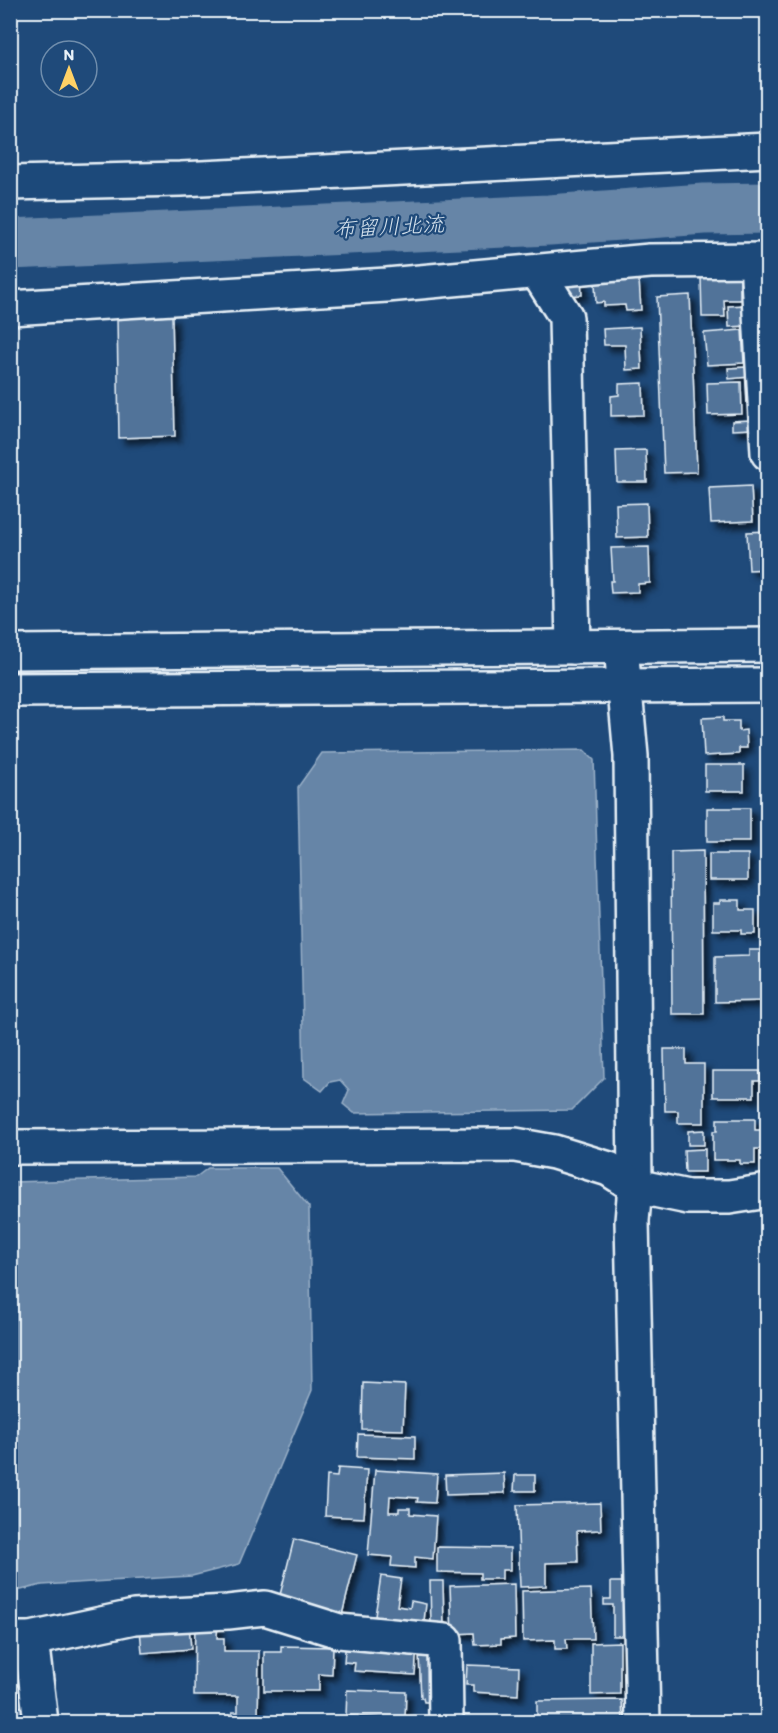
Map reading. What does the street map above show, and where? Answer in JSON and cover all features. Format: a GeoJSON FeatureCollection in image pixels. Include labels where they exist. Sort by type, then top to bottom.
{"type":"FeatureCollection","features":[{"type":"Feature","properties":{"kind":"street"},"geometry":{"type":"LineString","coordinates":[[10,183],[181,179],[768,150]]}},
{"type":"Feature","properties":{"kind":"street"},"geometry":{"type":"LineString","coordinates":[[10,308],[387,285],[650,261],[763,269],[768,453]]}},
{"type":"Feature","properties":{"kind":"street"},"geometry":{"type":"LineString","coordinates":[[538,273],[566,317],[573,647]]}},
{"type":"Feature","properties":{"kind":"street"},"geometry":{"type":"LineString","coordinates":[[10,652],[768,645]]}},
{"type":"Feature","properties":{"kind":"street"},"geometry":{"type":"LineString","coordinates":[[621,647],[631,756],[635,1186],[632,1221],[643,1722]]}},
{"type":"Feature","properties":{"kind":"street"},"geometry":{"type":"LineString","coordinates":[[10,690],[768,685]]}},
{"type":"Feature","properties":{"kind":"street"},"geometry":{"type":"LineString","coordinates":[[10,1147],[515,1145],[554,1152],[609,1169],[635,1186],[688,1197],[729,1197],[768,1191]]}},
{"type":"Feature","properties":{"kind":"street"},"geometry":{"type":"LineString","coordinates":[[41,1722],[21,1639],[134,1617],[265,1608],[339,1631],[445,1641],[446,1722]]}},
{"type":"Feature","properties":{"kind":"water"},"geometry":{"type":"Polygon","coordinates":[[[584,750],[594,760],[604,1078],[572,1110],[354,1113],[343,1104],[349,1090],[340,1080],[330,1082],[322,1091],[304,1078],[298,787],[322,753],[584,750]]]}},
{"type":"Feature","properties":{"kind":"water"},"geometry":{"type":"Polygon","coordinates":[[[208,1168],[277,1168],[309,1207],[312,1390],[239,1564],[192,1576],[42,1585],[11,1590],[11,1182],[196,1177],[208,1168]]]}},
{"type":"Feature","properties":{"kind":"building"},"geometry":{"type":"Polygon","coordinates":[[[740,276],[740,300],[724,300],[725,317],[702,317],[701,277],[740,276]]]}},
{"type":"Feature","properties":{"kind":"building"},"geometry":{"type":"Polygon","coordinates":[[[581,278],[582,295],[561,296],[560,280],[581,278]]]}},
{"type":"Feature","properties":{"kind":"building"},"geometry":{"type":"Polygon","coordinates":[[[639,280],[641,310],[626,311],[625,305],[604,306],[604,302],[596,303],[595,283],[639,280]]]}},
{"type":"Feature","properties":{"kind":"building"},"geometry":{"type":"Polygon","coordinates":[[[690,295],[697,472],[664,473],[657,297],[690,295]]]}},
{"type":"Feature","properties":{"kind":"building"},"geometry":{"type":"Polygon","coordinates":[[[746,305],[747,326],[729,327],[728,306],[746,305]]]}},
{"type":"Feature","properties":{"kind":"building"},"geometry":{"type":"Polygon","coordinates":[[[172,316],[175,436],[119,438],[117,318],[172,316]]]}},
{"type":"Feature","properties":{"kind":"building"},"geometry":{"type":"Polygon","coordinates":[[[640,327],[642,369],[626,370],[625,345],[604,345],[603,329],[640,327]]]}},
{"type":"Feature","properties":{"kind":"building"},"geometry":{"type":"Polygon","coordinates":[[[742,330],[744,363],[707,365],[704,333],[742,330]]]}},
{"type":"Feature","properties":{"kind":"building"},"geometry":{"type":"Polygon","coordinates":[[[748,367],[749,377],[729,379],[728,368],[748,367]]]}},
{"type":"Feature","properties":{"kind":"building"},"geometry":{"type":"Polygon","coordinates":[[[741,382],[742,414],[708,415],[707,383],[741,382]]]}},
{"type":"Feature","properties":{"kind":"building"},"geometry":{"type":"Polygon","coordinates":[[[643,383],[644,415],[611,416],[611,396],[619,395],[619,384],[643,383]]]}},
{"type":"Feature","properties":{"kind":"building"},"geometry":{"type":"Polygon","coordinates":[[[752,420],[752,429],[732,430],[732,421],[752,420]]]}},
{"type":"Feature","properties":{"kind":"building"},"geometry":{"type":"Polygon","coordinates":[[[646,450],[647,482],[617,482],[616,451],[646,450]]]}},
{"type":"Feature","properties":{"kind":"building"},"geometry":{"type":"Polygon","coordinates":[[[751,486],[753,521],[711,523],[709,488],[751,486]]]}},
{"type":"Feature","properties":{"kind":"building"},"geometry":{"type":"Polygon","coordinates":[[[647,503],[648,537],[617,538],[616,504],[647,503]]]}},
{"type":"Feature","properties":{"kind":"building"},"geometry":{"type":"Polygon","coordinates":[[[768,531],[768,569],[749,570],[747,532],[768,531]]]}},
{"type":"Feature","properties":{"kind":"building"},"geometry":{"type":"Polygon","coordinates":[[[649,547],[650,583],[638,584],[638,592],[611,593],[610,581],[613,581],[611,548],[649,547]]]}},
{"type":"Feature","properties":{"kind":"building"},"geometry":{"type":"Polygon","coordinates":[[[723,717],[723,721],[739,721],[739,731],[746,730],[747,748],[739,748],[739,754],[704,756],[702,718],[723,717]]]}},
{"type":"Feature","properties":{"kind":"building"},"geometry":{"type":"Polygon","coordinates":[[[705,765],[744,765],[744,791],[705,791],[705,765]]]}},
{"type":"Feature","properties":{"kind":"building"},"geometry":{"type":"Polygon","coordinates":[[[707,808],[750,808],[750,842],[707,842],[707,808]]]}},
{"type":"Feature","properties":{"kind":"building"},"geometry":{"type":"Polygon","coordinates":[[[703,851],[704,1014],[672,1014],[671,852],[703,851]]]}},
{"type":"Feature","properties":{"kind":"building"},"geometry":{"type":"Polygon","coordinates":[[[709,854],[748,854],[748,880],[709,880],[709,854]]]}},
{"type":"Feature","properties":{"kind":"building"},"geometry":{"type":"Polygon","coordinates":[[[720,900],[740,900],[740,910],[755,910],[755,934],[741,934],[741,930],[713,930],[713,903],[720,903],[720,900]]]}},
{"type":"Feature","properties":{"kind":"building"},"geometry":{"type":"Polygon","coordinates":[[[749,950],[768,950],[768,1001],[715,1002],[715,957],[749,956],[749,950]]]}},
{"type":"Feature","properties":{"kind":"building"},"geometry":{"type":"Polygon","coordinates":[[[664,1049],[686,1049],[686,1064],[704,1064],[704,1123],[678,1123],[678,1111],[665,1111],[664,1049]]]}},
{"type":"Feature","properties":{"kind":"building"},"geometry":{"type":"Polygon","coordinates":[[[713,1071],[760,1071],[760,1081],[754,1081],[754,1097],[713,1097],[713,1071]]]}},
{"type":"Feature","properties":{"kind":"building"},"geometry":{"type":"Polygon","coordinates":[[[717,1119],[755,1119],[755,1130],[763,1130],[763,1149],[755,1149],[755,1164],[740,1164],[740,1160],[713,1160],[713,1131],[717,1131],[717,1119]]]}},
{"type":"Feature","properties":{"kind":"building"},"geometry":{"type":"Polygon","coordinates":[[[704,1130],[704,1145],[688,1145],[688,1131],[704,1130]]]}},
{"type":"Feature","properties":{"kind":"building"},"geometry":{"type":"Polygon","coordinates":[[[705,1149],[705,1172],[685,1172],[684,1150],[705,1149]]]}},
{"type":"Feature","properties":{"kind":"building"},"geometry":{"type":"Polygon","coordinates":[[[363,1383],[405,1385],[403,1430],[362,1429],[363,1383]]]}},
{"type":"Feature","properties":{"kind":"building"},"geometry":{"type":"Polygon","coordinates":[[[358,1434],[415,1436],[415,1459],[357,1457],[358,1434]]]}},
{"type":"Feature","properties":{"kind":"building"},"geometry":{"type":"Polygon","coordinates":[[[338,1468],[367,1470],[364,1518],[325,1516],[327,1476],[337,1477],[338,1468]]]}},
{"type":"Feature","properties":{"kind":"building"},"geometry":{"type":"Polygon","coordinates":[[[375,1470],[437,1474],[435,1503],[417,1502],[418,1498],[390,1496],[389,1512],[399,1512],[399,1508],[410,1508],[410,1514],[436,1516],[433,1559],[415,1557],[415,1568],[391,1566],[392,1557],[368,1555],[375,1470]]]}},
{"type":"Feature","properties":{"kind":"building"},"geometry":{"type":"Polygon","coordinates":[[[504,1473],[505,1493],[446,1495],[445,1475],[504,1473]]]}},
{"type":"Feature","properties":{"kind":"building"},"geometry":{"type":"Polygon","coordinates":[[[515,1475],[535,1475],[535,1491],[514,1491],[515,1475]]]}},
{"type":"Feature","properties":{"kind":"building"},"geometry":{"type":"Polygon","coordinates":[[[600,1503],[601,1530],[577,1531],[578,1562],[546,1563],[546,1586],[520,1587],[517,1505],[600,1503]]]}},
{"type":"Feature","properties":{"kind":"building"},"geometry":{"type":"Polygon","coordinates":[[[294,1539],[357,1555],[341,1619],[278,1603],[294,1539]]]}},
{"type":"Feature","properties":{"kind":"building"},"geometry":{"type":"Polygon","coordinates":[[[437,1547],[510,1548],[510,1570],[502,1570],[502,1579],[480,1579],[480,1573],[437,1572],[437,1547]]]}},
{"type":"Feature","properties":{"kind":"building"},"geometry":{"type":"Polygon","coordinates":[[[381,1576],[401,1579],[397,1606],[410,1608],[411,1601],[426,1604],[423,1629],[384,1624],[384,1618],[375,1616],[381,1576]]]}},
{"type":"Feature","properties":{"kind":"building"},"geometry":{"type":"Polygon","coordinates":[[[430,1581],[443,1581],[444,1626],[431,1626],[430,1581]]]}},
{"type":"Feature","properties":{"kind":"building"},"geometry":{"type":"Polygon","coordinates":[[[611,1582],[634,1582],[634,1636],[613,1636],[613,1605],[604,1605],[604,1599],[611,1599],[611,1582]]]}},
{"type":"Feature","properties":{"kind":"building"},"geometry":{"type":"Polygon","coordinates":[[[514,1584],[515,1638],[501,1639],[501,1644],[475,1645],[474,1633],[452,1634],[450,1586],[514,1584]]]}},
{"type":"Feature","properties":{"kind":"building"},"geometry":{"type":"Polygon","coordinates":[[[591,1589],[593,1639],[566,1639],[567,1649],[555,1649],[555,1640],[523,1641],[522,1591],[591,1589]]]}},
{"type":"Feature","properties":{"kind":"building"},"geometry":{"type":"Polygon","coordinates":[[[195,1619],[218,1619],[217,1638],[224,1638],[224,1651],[259,1651],[258,1722],[232,1722],[232,1712],[238,1712],[238,1696],[194,1696],[195,1619]]]}},
{"type":"Feature","properties":{"kind":"building"},"geometry":{"type":"Polygon","coordinates":[[[189,1625],[191,1649],[142,1653],[140,1629],[189,1625]]]}},
{"type":"Feature","properties":{"kind":"building"},"geometry":{"type":"Polygon","coordinates":[[[346,1639],[417,1645],[415,1675],[354,1671],[355,1663],[344,1662],[346,1639]]]}},
{"type":"Feature","properties":{"kind":"building"},"geometry":{"type":"Polygon","coordinates":[[[620,1642],[620,1694],[591,1695],[591,1643],[620,1642]]]}},
{"type":"Feature","properties":{"kind":"building"},"geometry":{"type":"Polygon","coordinates":[[[281,1646],[333,1647],[332,1675],[319,1674],[319,1691],[264,1691],[264,1652],[281,1652],[281,1646]]]}},
{"type":"Feature","properties":{"kind":"building"},"geometry":{"type":"Polygon","coordinates":[[[438,1653],[440,1702],[424,1702],[421,1698],[419,1654],[438,1653]]]}},
{"type":"Feature","properties":{"kind":"building"},"geometry":{"type":"Polygon","coordinates":[[[467,1665],[519,1667],[518,1695],[473,1692],[473,1685],[466,1685],[467,1665]]]}},
{"type":"Feature","properties":{"kind":"building"},"geometry":{"type":"Polygon","coordinates":[[[20,1675],[22,1695],[10,1695],[10,1676],[20,1675]]]}},
{"type":"Feature","properties":{"kind":"building"},"geometry":{"type":"Polygon","coordinates":[[[347,1690],[406,1692],[405,1719],[346,1716],[347,1690]]]}},
{"type":"Feature","properties":{"kind":"building"},"geometry":{"type":"Polygon","coordinates":[[[622,1700],[623,1722],[537,1722],[537,1701],[622,1700]]]}},
{"type":"Feature","properties":{"kind":"building"},"geometry":{"type":"Polygon","coordinates":[[[26,1706],[28,1722],[10,1722],[10,1708],[26,1706]]]}},
{"type":"Feature","properties":{"kind":"waterway","name":"布留川北流"},"geometry":{"type":"LineString","coordinates":[[10,244],[549,220],[704,209],[768,208]]}}]}
